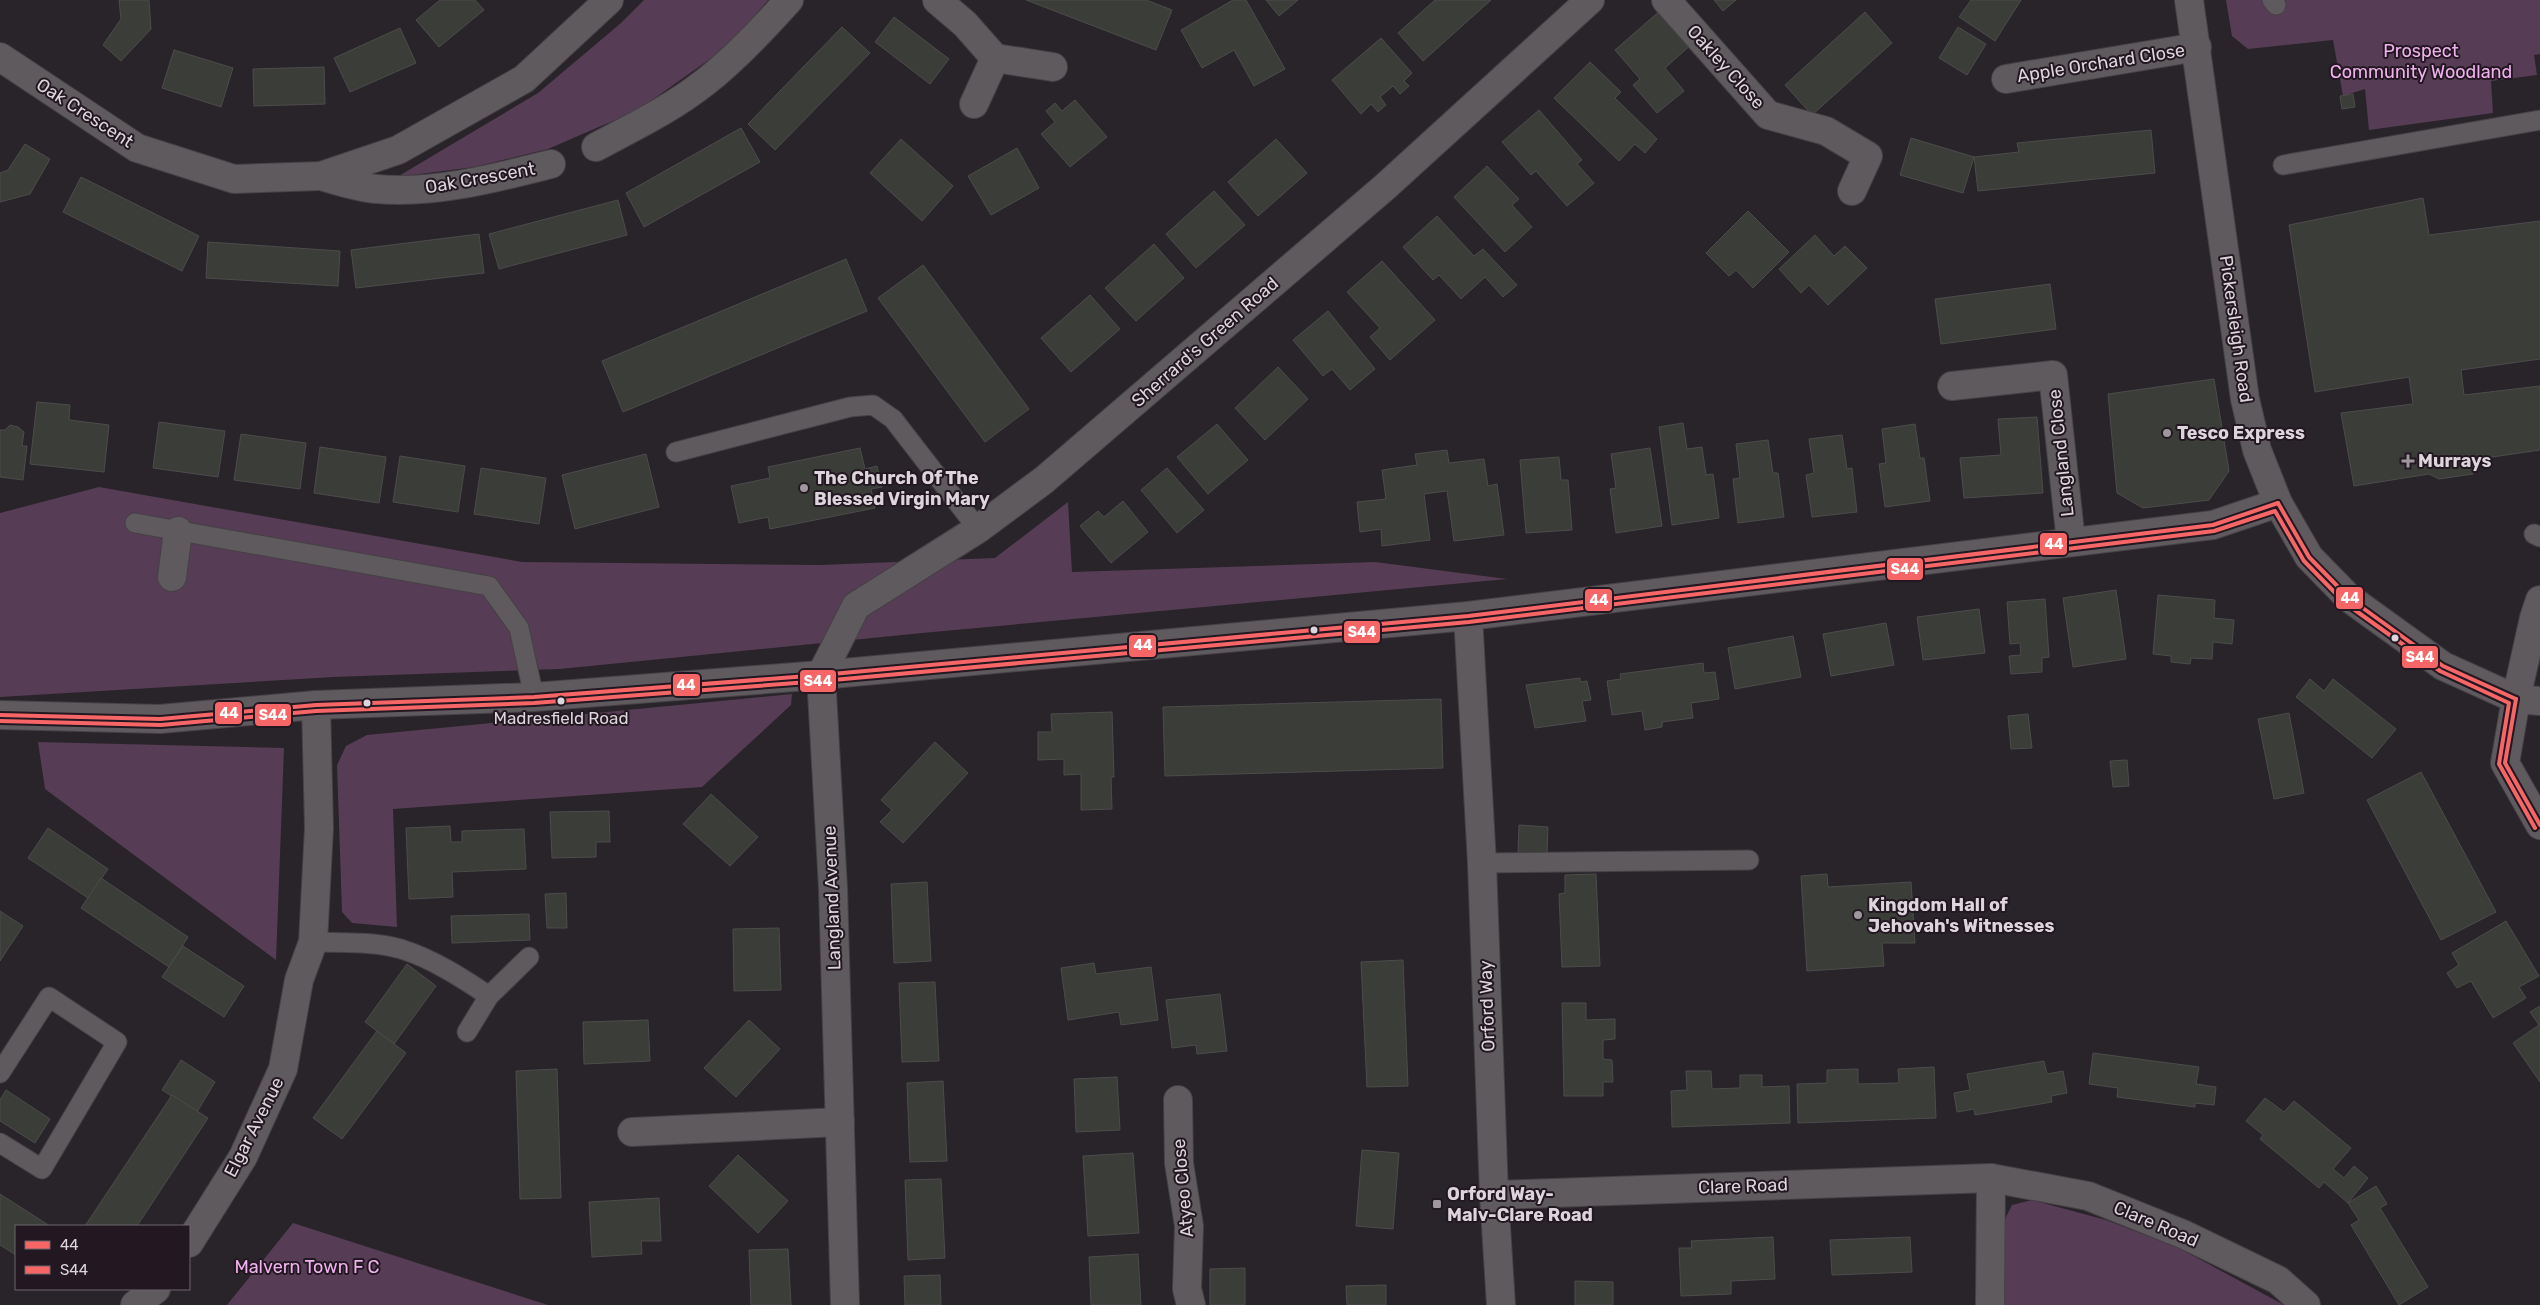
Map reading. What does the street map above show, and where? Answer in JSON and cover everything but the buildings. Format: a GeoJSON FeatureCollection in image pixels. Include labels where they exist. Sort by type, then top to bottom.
{"type":"FeatureCollection","features":[{"type":"Feature","properties":{"kind":"street","name":"Oak Crescent"},"geometry":{"type":"LineString","coordinates":[[321,176],[398,150],[524,79],[609,0]]}},
{"type":"Feature","properties":{"kind":"street"},"geometry":{"type":"LineString","coordinates":[[596,147],[673,105],[705,82],[757,35],[789,0]]}},
{"type":"Feature","properties":{"kind":"street"},"geometry":{"type":"LineString","coordinates":[[937,0],[965,24],[994,58],[1053,67]]}},
{"type":"Feature","properties":{"kind":"street","name":"Sherrard's Green Road"},"geometry":{"type":"LineString","coordinates":[[821,674],[856,606],[978,529],[1044,480],[1379,192],[1590,0]]}},
{"type":"Feature","properties":{"kind":"street","name":"Oakley Close"},"geometry":{"type":"LineString","coordinates":[[1666,0],[1768,115],[1826,131],[1868,156],[1852,190]]}},
{"type":"Feature","properties":{"kind":"street","name":"Pickersleigh Road"},"geometry":{"type":"LineString","coordinates":[[2189,0],[2245,399],[2257,450],[2278,503],[2309,556],[2350,598],[2443,666],[2528,700]]}},
{"type":"Feature","properties":{"kind":"street","name":"Apple Orchard Close"},"geometry":{"type":"LineString","coordinates":[[2006,79],[2196,47]]}},
{"type":"Feature","properties":{"kind":"street","name":"Oak Crescent"},"geometry":{"type":"LineString","coordinates":[[0,57],[137,148],[234,179],[321,176],[375,189],[405,191],[478,181],[551,164]]}},
{"type":"Feature","properties":{"kind":"street"},"geometry":{"type":"LineString","coordinates":[[974,104],[994,58]]}},
{"type":"Feature","properties":{"kind":"street","name":"Langland Close"},"geometry":{"type":"LineString","coordinates":[[1952,386],[2053,375],[2071,542]]}},
{"type":"Feature","properties":{"kind":"street"},"geometry":{"type":"LineString","coordinates":[[0,715],[160,719],[316,705],[534,697],[821,674],[1468,616],[2213,525],[2278,503]]}},
{"type":"Feature","properties":{"kind":"street"},"geometry":{"type":"LineString","coordinates":[[172,577],[178,531]]}},
{"type":"Feature","properties":{"kind":"street"},"geometry":{"type":"LineString","coordinates":[[2540,600],[2534,618],[2528,700],[2505,762],[2540,825]]}},
{"type":"Feature","properties":{"kind":"street","name":"Orford Way"},"geometry":{"type":"LineString","coordinates":[[1468,616],[1482,863],[1494,1195],[1501,1305]]}},
{"type":"Feature","properties":{"kind":"street","name":"Langland Avenue"},"geometry":{"type":"LineString","coordinates":[[821,674],[833,888],[845,1305]]}},
{"type":"Feature","properties":{"kind":"street","name":"Elgar Avenue"},"geometry":{"type":"LineString","coordinates":[[190,1241],[243,1157],[283,1069],[299,980],[313,942],[319,828],[316,705]]}},
{"type":"Feature","properties":{"kind":"street","name":"Atyeo Close"},"geometry":{"type":"LineString","coordinates":[[1178,1100],[1179,1163],[1189,1226],[1187,1289],[1191,1305]]}},
{"type":"Feature","properties":{"kind":"street"},"geometry":{"type":"LineString","coordinates":[[632,1132],[840,1122]]}},
{"type":"Feature","properties":{"kind":"street"},"geometry":{"type":"LineString","coordinates":[[1990,1305],[1991,1178]]}},
{"type":"Feature","properties":{"kind":"street","name":"Clare Road"},"geometry":{"type":"LineString","coordinates":[[1494,1195],[1991,1178],[2088,1196],[2159,1224],[2278,1280],[2306,1305]]}},
{"type":"Feature","properties":{"kind":"street"},"geometry":{"type":"LineString","coordinates":[[135,1305],[155,1290]]}},
{"type":"Feature","properties":{"kind":"lane"},"geometry":{"type":"LineString","coordinates":[[2283,165],[2540,120]]}},
{"type":"Feature","properties":{"kind":"lane"},"geometry":{"type":"LineString","coordinates":[[676,452],[850,407],[873,405],[893,419],[978,529]]}},
{"type":"Feature","properties":{"kind":"lane"},"geometry":{"type":"LineString","coordinates":[[135,523],[489,586],[519,628],[534,697]]}},
{"type":"Feature","properties":{"kind":"lane"},"geometry":{"type":"LineString","coordinates":[[1482,863],[1748,860]]}},
{"type":"Feature","properties":{"kind":"lane"},"geometry":{"type":"LineString","coordinates":[[313,942],[355,943],[401,949],[449,970],[489,996]]}},
{"type":"Feature","properties":{"kind":"lane"},"geometry":{"type":"LineString","coordinates":[[467,1032],[489,996],[529,956]]}},
{"type":"Feature","properties":{"kind":"lane"},"geometry":{"type":"LineString","coordinates":[[0,1073],[49,997],[117,1042],[42,1169],[0,1144]]}},
{"type":"Feature","properties":{"kind":"green space"},"geometry":{"type":"Polygon","coordinates":[[[644,0],[768,0],[731,44],[638,110],[548,149],[474,167],[397,177],[538,93],[621,23],[644,0]]]}},
{"type":"Feature","properties":{"kind":"green space","name":"Prospect Community Woodland"},"geometry":{"type":"Polygon","coordinates":[[[2226,0],[2540,0],[2540,54],[2534,55],[2537,75],[2491,81],[2493,113],[2369,130],[2365,89],[2343,96],[2333,40],[2248,49],[2232,36],[2226,0]]]}},
{"type":"Feature","properties":{"kind":"green space"},"geometry":{"type":"Polygon","coordinates":[[[99,487],[522,562],[821,565],[995,558],[1068,502],[1072,572],[1375,562],[1507,579],[922,633],[560,669],[334,677],[0,697],[0,513],[99,487]]]}},
{"type":"Feature","properties":{"kind":"green space"},"geometry":{"type":"Polygon","coordinates":[[[792,694],[791,705],[702,787],[393,809],[397,927],[352,923],[342,912],[337,765],[346,746],[367,735],[792,694]]]}},
{"type":"Feature","properties":{"kind":"green space"},"geometry":{"type":"Polygon","coordinates":[[[38,742],[284,748],[276,960],[45,789],[38,742]]]}},
{"type":"Feature","properties":{"kind":"green space"},"geometry":{"type":"Polygon","coordinates":[[[2032,1200],[2106,1220],[2179,1248],[2284,1305],[2004,1305],[2003,1223],[2012,1205],[2032,1200]]]}},
{"type":"Feature","properties":{"kind":"green space","name":"Malvern Town F C"},"geometry":{"type":"Polygon","coordinates":[[[293,1223],[548,1305],[227,1305],[293,1223]]]}},
{"type":"Feature","properties":{"kind":"transit line","name":"44"},"geometry":{"type":"LineString","coordinates":[[2278,503],[2309,557],[2349,598],[2443,666],[2516,699]]}},
{"type":"Feature","properties":{"kind":"transit line","name":"44"},"geometry":{"type":"LineString","coordinates":[[0,715],[160,719],[316,705],[534,697],[821,675],[1468,616],[2213,525],[2278,503]]}},
{"type":"Feature","properties":{"kind":"transit line","name":"S44"},"geometry":{"type":"LineString","coordinates":[[0,721],[161,725],[316,711],[534,703],[822,681],[1469,622],[2214,531],[2275,511],[2304,561],[2345,603],[2440,671],[2509,703],[2499,764],[2535,828]]}},
{"type":"Feature","properties":{"kind":"transit line","name":"44"},"geometry":{"type":"LineString","coordinates":[[2516,699],[2505,763],[2540,825]]}},
{"type":"Feature","properties":{"kind":"place","name":"Tesco Express"},"geometry":{"type":"Point","coordinates":[2167,433]}},
{"type":"Feature","properties":{"kind":"place","name":"Murrays"},"geometry":{"type":"Point","coordinates":[2408,461]}},
{"type":"Feature","properties":{"kind":"place","name":"The Church Of The Blessed Virgin Mary"},"geometry":{"type":"Point","coordinates":[804,488]}},
{"type":"Feature","properties":{"kind":"place","name":"Madresfield Road"},"geometry":{"type":"Point","coordinates":[561,701]}},
{"type":"Feature","properties":{"kind":"place","name":"Kingdom Hall of Jehovah's Witnesses"},"geometry":{"type":"Point","coordinates":[1858,915]}},
{"type":"Feature","properties":{"kind":"place","name":"Orford Way- Malv-Clare Road"},"geometry":{"type":"Point","coordinates":[1437,1204]}}]}
